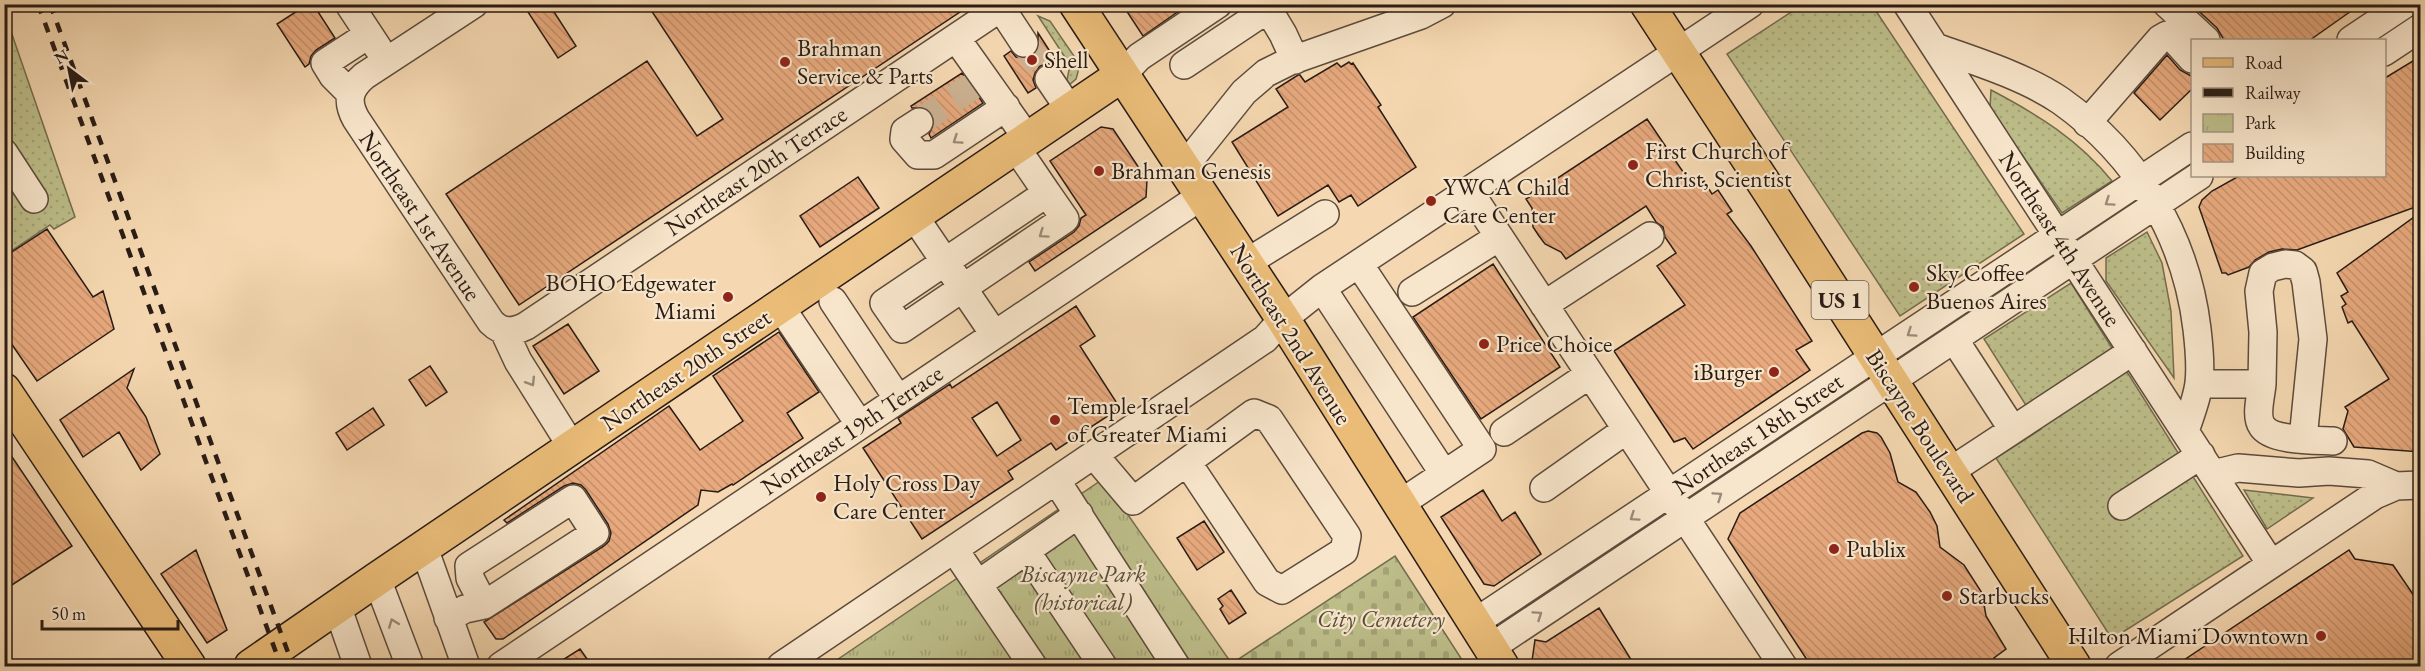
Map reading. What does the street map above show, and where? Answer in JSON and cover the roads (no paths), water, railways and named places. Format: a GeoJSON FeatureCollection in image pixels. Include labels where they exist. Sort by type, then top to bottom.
{"type":"FeatureCollection","features":[{"type":"Feature","properties":{"kind":"main road","name":"Northeast 2nd Avenue"},"geometry":{"type":"LineString","coordinates":[[1076,4],[1283,320],[1488,652]]}},
{"type":"Feature","properties":{"kind":"main road","name":"Biscayne Boulevard"},"geometry":{"type":"LineString","coordinates":[[1647,4],[2074,666]]}},
{"type":"Feature","properties":{"kind":"main road","name":"Northeast 20th Street"},"geometry":{"type":"LineString","coordinates":[[251,666],[1122,75]]}},
{"type":"Feature","properties":{"kind":"main road"},"geometry":{"type":"LineString","coordinates":[[4,390],[189,666]]}},
{"type":"Feature","properties":{"kind":"street"},"geometry":{"type":"LineString","coordinates":[[349,4],[387,62]]}},
{"type":"Feature","properties":{"kind":"street"},"geometry":{"type":"LineString","coordinates":[[1122,75],[1139,57],[1218,4]]}},
{"type":"Feature","properties":{"kind":"street"},"geometry":{"type":"LineString","coordinates":[[1184,167],[1245,92],[1266,73],[1295,60],[1421,15],[1442,4]]}},
{"type":"Feature","properties":{"kind":"street"},"geometry":{"type":"LineString","coordinates":[[782,666],[1265,339],[1283,320],[1323,288],[1750,4]]}},
{"type":"Feature","properties":{"kind":"street","name":"Northeast 4th Avenue"},"geometry":{"type":"LineString","coordinates":[[1907,4],[2271,564]]}},
{"type":"Feature","properties":{"kind":"street"},"geometry":{"type":"LineString","coordinates":[[1933,4],[1930,39],[2059,100],[2115,149],[2140,181],[2169,226],[2183,261],[2195,311],[2199,343],[2199,384],[2185,431]]}},
{"type":"Feature","properties":{"kind":"street"},"geometry":{"type":"LineString","coordinates":[[2167,4],[2205,39]]}},
{"type":"Feature","properties":{"kind":"street"},"geometry":{"type":"LineString","coordinates":[[2352,39],[2405,4]]}},
{"type":"Feature","properties":{"kind":"street"},"geometry":{"type":"LineString","coordinates":[[1005,5],[1024,43]]}},
{"type":"Feature","properties":{"kind":"street","name":"Northeast 20th Terrace"},"geometry":{"type":"LineString","coordinates":[[504,331],[512,332],[526,326],[1005,5]]}},
{"type":"Feature","properties":{"kind":"street"},"geometry":{"type":"LineString","coordinates":[[368,35],[325,63],[333,76],[350,93],[364,75],[387,62],[464,7]]}},
{"type":"Feature","properties":{"kind":"street"},"geometry":{"type":"LineString","coordinates":[[1184,65],[1267,7],[1295,60]]}},
{"type":"Feature","properties":{"kind":"street"},"geometry":{"type":"LineString","coordinates":[[2386,51],[2421,28]]}},
{"type":"Feature","properties":{"kind":"street"},"geometry":{"type":"LineString","coordinates":[[2087,123],[2160,39],[2167,35],[2173,38],[2191,57]]}},
{"type":"Feature","properties":{"kind":"street"},"geometry":{"type":"LineString","coordinates":[[956,38],[981,81],[1006,107],[1047,193],[1065,219],[902,330],[884,303],[1047,193]]}},
{"type":"Feature","properties":{"kind":"street"},"geometry":{"type":"LineString","coordinates":[[1049,79],[1070,110]]}},
{"type":"Feature","properties":{"kind":"street","name":"Northeast 1st Avenue"},"geometry":{"type":"LineString","coordinates":[[350,93],[350,102],[356,119],[491,322],[504,331]]}},
{"type":"Feature","properties":{"kind":"street"},"geometry":{"type":"LineString","coordinates":[[919,122],[905,131],[904,139],[918,155],[934,155],[1006,107]]}},
{"type":"Feature","properties":{"kind":"street","name":"Northeast 18th Street"},"geometry":{"type":"LineString","coordinates":[[1488,652],[1684,518],[2058,235],[2191,147]]}},
{"type":"Feature","properties":{"kind":"street"},"geometry":{"type":"LineString","coordinates":[[4,153],[34,200]]}},
{"type":"Feature","properties":{"kind":"street","name":"Northeast 18th Street"},"geometry":{"type":"LineString","coordinates":[[1488,652],[1668,494],[1883,368],[1954,339],[2197,177]]}},
{"type":"Feature","properties":{"kind":"street"},"geometry":{"type":"LineString","coordinates":[[1469,191],[1782,666]]}},
{"type":"Feature","properties":{"kind":"street","name":"Northeast 19th Terrace"},"geometry":{"type":"LineString","coordinates":[[501,666],[1203,195]]}},
{"type":"Feature","properties":{"kind":"street"},"geometry":{"type":"LineString","coordinates":[[1246,263],[1325,214]]}},
{"type":"Feature","properties":{"kind":"street"},"geometry":{"type":"LineString","coordinates":[[914,216],[994,334]]}},
{"type":"Feature","properties":{"kind":"street"},"geometry":{"type":"LineString","coordinates":[[1544,305],[1650,236]]}},
{"type":"Feature","properties":{"kind":"street"},"geometry":{"type":"LineString","coordinates":[[1412,292],[1499,237]]}},
{"type":"Feature","properties":{"kind":"street"},"geometry":{"type":"LineString","coordinates":[[1359,264],[1482,449],[1398,505]]}},
{"type":"Feature","properties":{"kind":"street"},"geometry":{"type":"LineString","coordinates":[[2303,439],[2313,339],[2303,271],[2295,265],[2285,264],[2263,273],[2259,291],[2263,332],[2259,418],[2262,427],[2271,434],[2303,439],[2334,441]]}},
{"type":"Feature","properties":{"kind":"street"},"geometry":{"type":"LineString","coordinates":[[1323,288],[1444,474]]}},
{"type":"Feature","properties":{"kind":"street"},"geometry":{"type":"LineString","coordinates":[[1342,318],[1379,294]]}},
{"type":"Feature","properties":{"kind":"street"},"geometry":{"type":"LineString","coordinates":[[833,301],[898,399]]}},
{"type":"Feature","properties":{"kind":"street"},"geometry":{"type":"LineString","coordinates":[[780,306],[860,425]]}},
{"type":"Feature","properties":{"kind":"street"},"geometry":{"type":"LineString","coordinates":[[504,331],[518,361],[572,447]]}},
{"type":"Feature","properties":{"kind":"street"},"geometry":{"type":"LineString","coordinates":[[1954,339],[2013,430]]}},
{"type":"Feature","properties":{"kind":"street"},"geometry":{"type":"LineString","coordinates":[[1949,472],[2133,351]]}},
{"type":"Feature","properties":{"kind":"street"},"geometry":{"type":"LineString","coordinates":[[1503,432],[1589,375]]}},
{"type":"Feature","properties":{"kind":"street"},"geometry":{"type":"LineString","coordinates":[[2199,384],[2262,384]]}},
{"type":"Feature","properties":{"kind":"street"},"geometry":{"type":"LineString","coordinates":[[1094,455],[1133,501],[1254,413],[1269,419],[1347,536],[1344,551],[1282,590],[1267,582],[1187,462]]}},
{"type":"Feature","properties":{"kind":"street"},"geometry":{"type":"LineString","coordinates":[[1544,488],[1626,430]]}},
{"type":"Feature","properties":{"kind":"street"},"geometry":{"type":"LineString","coordinates":[[2122,506],[2207,465],[2299,473],[2329,471],[2368,474],[2408,485]]}},
{"type":"Feature","properties":{"kind":"street"},"geometry":{"type":"LineString","coordinates":[[2299,473],[2328,485],[2336,492],[2349,511]]}},
{"type":"Feature","properties":{"kind":"street"},"geometry":{"type":"LineString","coordinates":[[1056,480],[1176,666]]}},
{"type":"Feature","properties":{"kind":"street"},"geometry":{"type":"LineString","coordinates":[[2119,666],[2349,511],[2375,495],[2408,485]]}},
{"type":"Feature","properties":{"kind":"street"},"geometry":{"type":"LineString","coordinates":[[448,618],[465,609],[484,605],[595,533],[573,499],[470,566],[470,578],[484,605]]}},
{"type":"Feature","properties":{"kind":"street"},"geometry":{"type":"LineString","coordinates":[[482,508],[506,542]]}},
{"type":"Feature","properties":{"kind":"street"},"geometry":{"type":"LineString","coordinates":[[978,584],[1079,514]]}},
{"type":"Feature","properties":{"kind":"street"},"geometry":{"type":"LineString","coordinates":[[424,548],[466,666]]}},
{"type":"Feature","properties":{"kind":"street"},"geometry":{"type":"LineString","coordinates":[[954,549],[1033,666]]}},
{"type":"Feature","properties":{"kind":"street"},"geometry":{"type":"LineString","coordinates":[[1026,551],[1103,666]]}},
{"type":"Feature","properties":{"kind":"street"},"geometry":{"type":"LineString","coordinates":[[377,579],[410,666]]}},
{"type":"Feature","properties":{"kind":"street"},"geometry":{"type":"LineString","coordinates":[[337,606],[358,666]]}},
{"type":"Feature","properties":{"kind":"tunnel"},"geometry":{"type":"LineString","coordinates":[[1024,43],[1049,79]]}},
{"type":"Feature","properties":{"kind":"tunnel"},"geometry":{"type":"LineString","coordinates":[[919,122],[977,83]]}},
{"type":"Feature","properties":{"kind":"railway"},"geometry":{"type":"LineString","coordinates":[[38,4],[281,666]]}},
{"type":"Feature","properties":{"kind":"railway"},"geometry":{"type":"LineString","coordinates":[[50,4],[293,666]]}},
{"type":"Feature","properties":{"kind":"place","name":"Shell"},"geometry":{"type":"Point","coordinates":[1032,60]}},
{"type":"Feature","properties":{"kind":"place","name":"Brahman Service & Parts"},"geometry":{"type":"Point","coordinates":[785,62]}},
{"type":"Feature","properties":{"kind":"place","name":"First Church of Christ, Scientist"},"geometry":{"type":"Point","coordinates":[1633,165]}},
{"type":"Feature","properties":{"kind":"place","name":"Brahman Genesis"},"geometry":{"type":"Point","coordinates":[1099,171]}},
{"type":"Feature","properties":{"kind":"place","name":"YWCA Child Care Center"},"geometry":{"type":"Point","coordinates":[1431,201]}},
{"type":"Feature","properties":{"kind":"place","name":"Sky Coffee Buenos Aires"},"geometry":{"type":"Point","coordinates":[1914,287]}},
{"type":"Feature","properties":{"kind":"place","name":"BOHO Edgewater Miami"},"geometry":{"type":"Point","coordinates":[728,297]}},
{"type":"Feature","properties":{"kind":"place","name":"Price Choice"},"geometry":{"type":"Point","coordinates":[1484,344]}},
{"type":"Feature","properties":{"kind":"place","name":"iBurger"},"geometry":{"type":"Point","coordinates":[1774,372]}},
{"type":"Feature","properties":{"kind":"place","name":"Temple Israel of Greater Miami"},"geometry":{"type":"Point","coordinates":[1055,420]}},
{"type":"Feature","properties":{"kind":"place","name":"Holy Cross Day Care Center"},"geometry":{"type":"Point","coordinates":[821,497]}},
{"type":"Feature","properties":{"kind":"place","name":"Publix"},"geometry":{"type":"Point","coordinates":[1834,549]}},
{"type":"Feature","properties":{"kind":"place","name":"Starbucks"},"geometry":{"type":"Point","coordinates":[1947,596]}},
{"type":"Feature","properties":{"kind":"place","name":"Hilton Miami Downtown"},"geometry":{"type":"Point","coordinates":[2321,636]}},
{"type":"Feature","properties":{"kind":"park label","name":"Biscayne Park (historical)"},"geometry":{"type":"Point","coordinates":[1083,588]}},
{"type":"Feature","properties":{"kind":"park label","name":"City Cemetery"},"geometry":{"type":"Point","coordinates":[1381,619]}}]}
